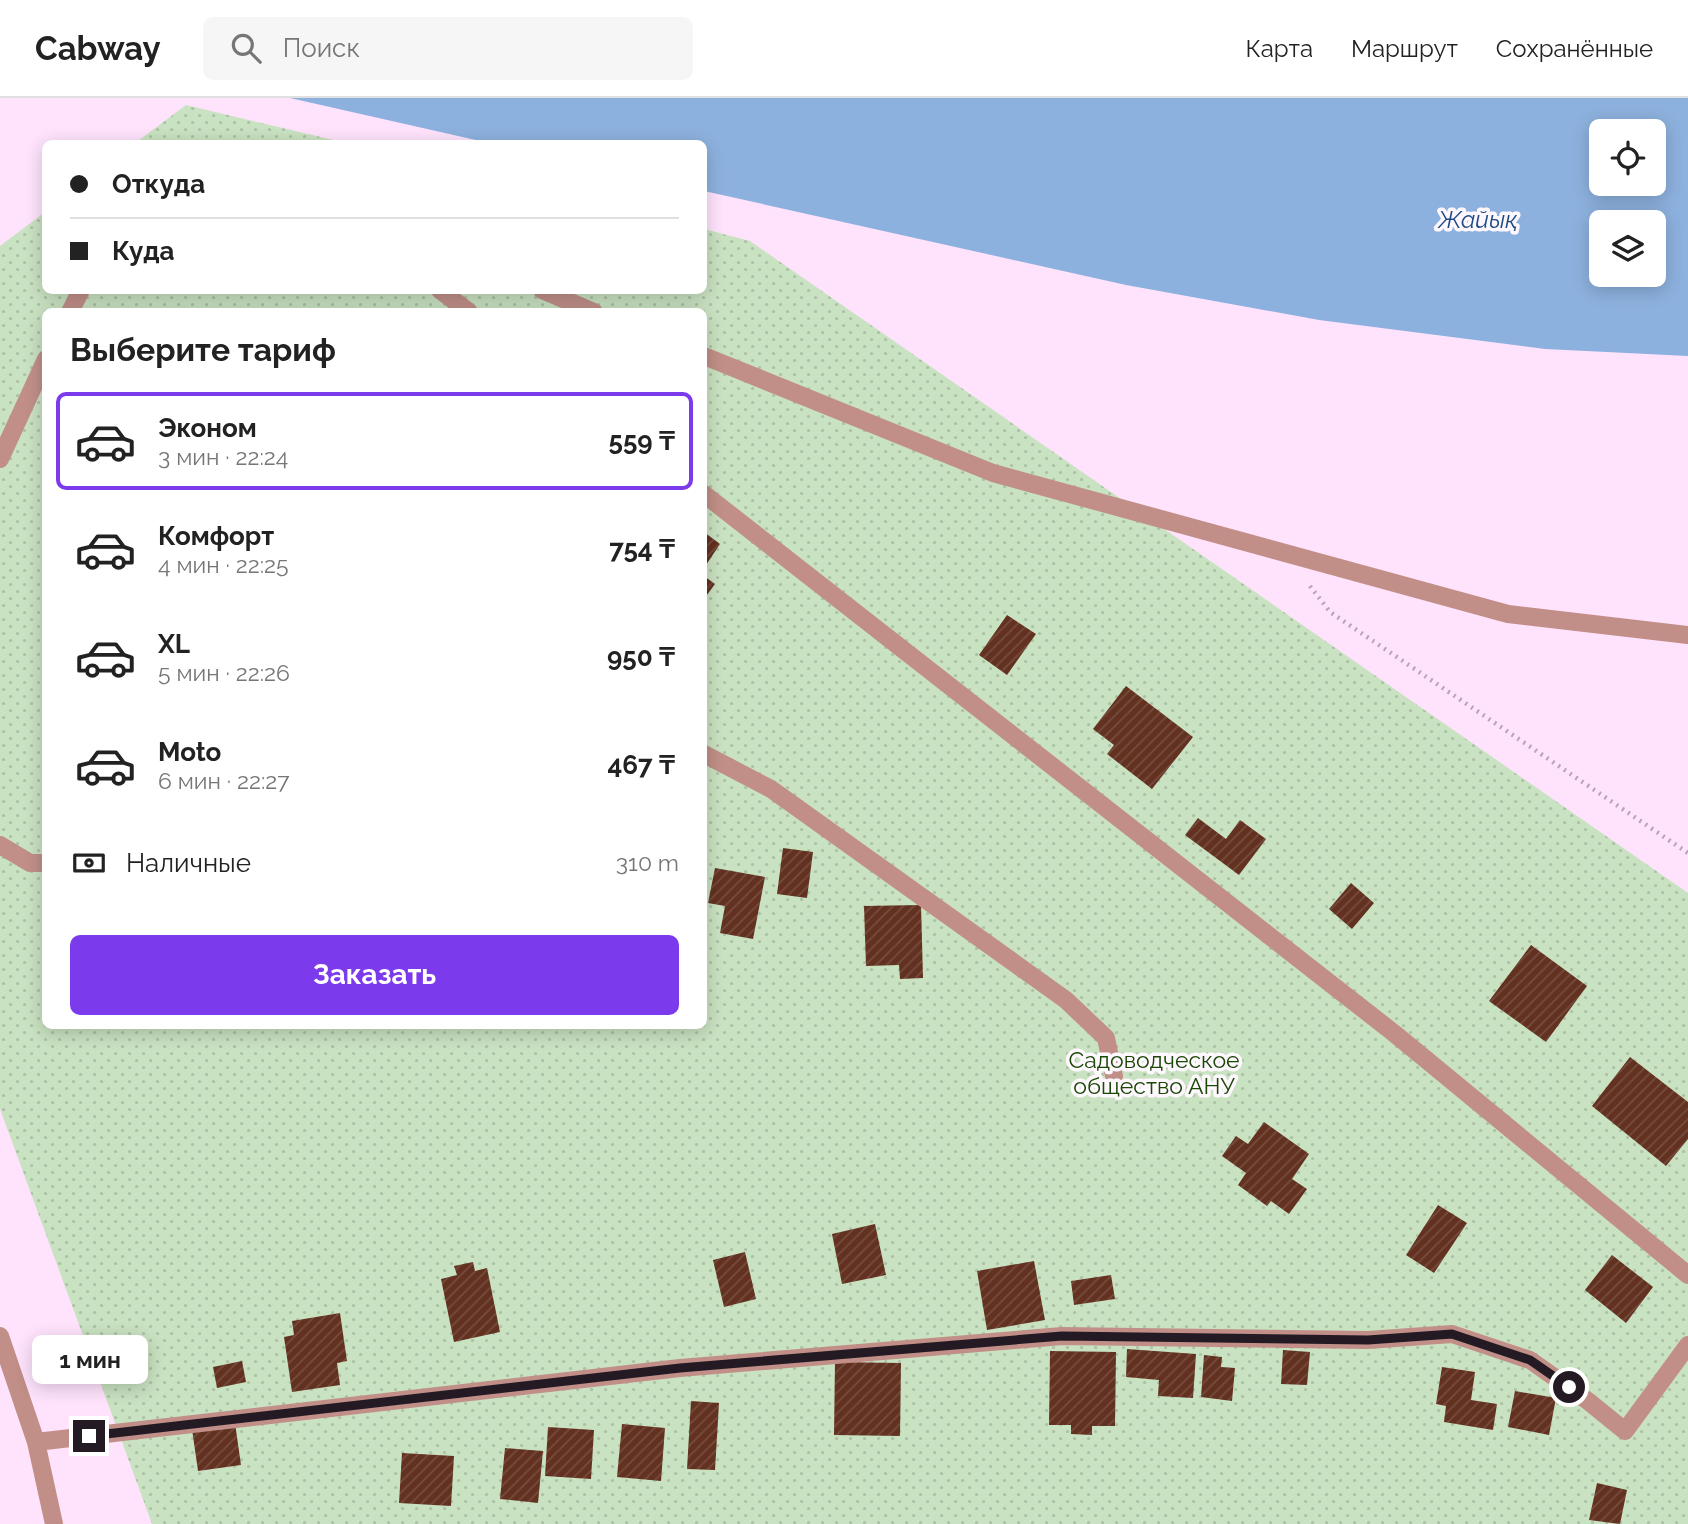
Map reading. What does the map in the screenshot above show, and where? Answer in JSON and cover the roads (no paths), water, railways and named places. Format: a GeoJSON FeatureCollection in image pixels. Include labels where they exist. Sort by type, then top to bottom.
{"type":"FeatureCollection","features":[{"type":"Feature","properties":{"kind":"street"},"geometry":{"type":"LineString","coordinates":[[445,294],[464,308]]}},
{"type":"Feature","properties":{"kind":"street"},"geometry":{"type":"LineString","coordinates":[[551,294],[585,308]]}},
{"type":"Feature","properties":{"kind":"street"},"geometry":{"type":"LineString","coordinates":[[707,357],[993,473],[1508,614],[1688,635]]}},
{"type":"Feature","properties":{"kind":"street"},"geometry":{"type":"LineString","coordinates":[[0,459],[42,368]]}},
{"type":"Feature","properties":{"kind":"street"},"geometry":{"type":"LineString","coordinates":[[707,496],[1395,1034],[1688,1275]]}},
{"type":"Feature","properties":{"kind":"street"},"geometry":{"type":"LineString","coordinates":[[707,756],[771,789],[1066,1000],[1106,1038],[1114,1076]]}},
{"type":"Feature","properties":{"kind":"street"},"geometry":{"type":"LineString","coordinates":[[0,845],[30,863],[42,863]]}},
{"type":"Feature","properties":{"kind":"street"},"geometry":{"type":"LineString","coordinates":[[36,1442],[680,1368],[1062,1336],[1368,1340],[1452,1334],[1530,1360],[1625,1431],[1688,1345]]}},
{"type":"Feature","properties":{"kind":"street"},"geometry":{"type":"LineString","coordinates":[[0,1336],[36,1442],[54,1524]]}},
{"type":"Feature","properties":{"kind":"water","name":"Жайық"},"geometry":{"type":"Polygon","coordinates":[[[290,98],[1688,98],[1688,356],[1545,349],[1319,320],[1126,285],[707,192],[707,140],[476,140],[290,98]]]}},
{"type":"Feature","properties":{"kind":"park label","name":"Садоводческое общество АНУ"},"geometry":{"type":"Point","coordinates":[1154,1072]}}]}
